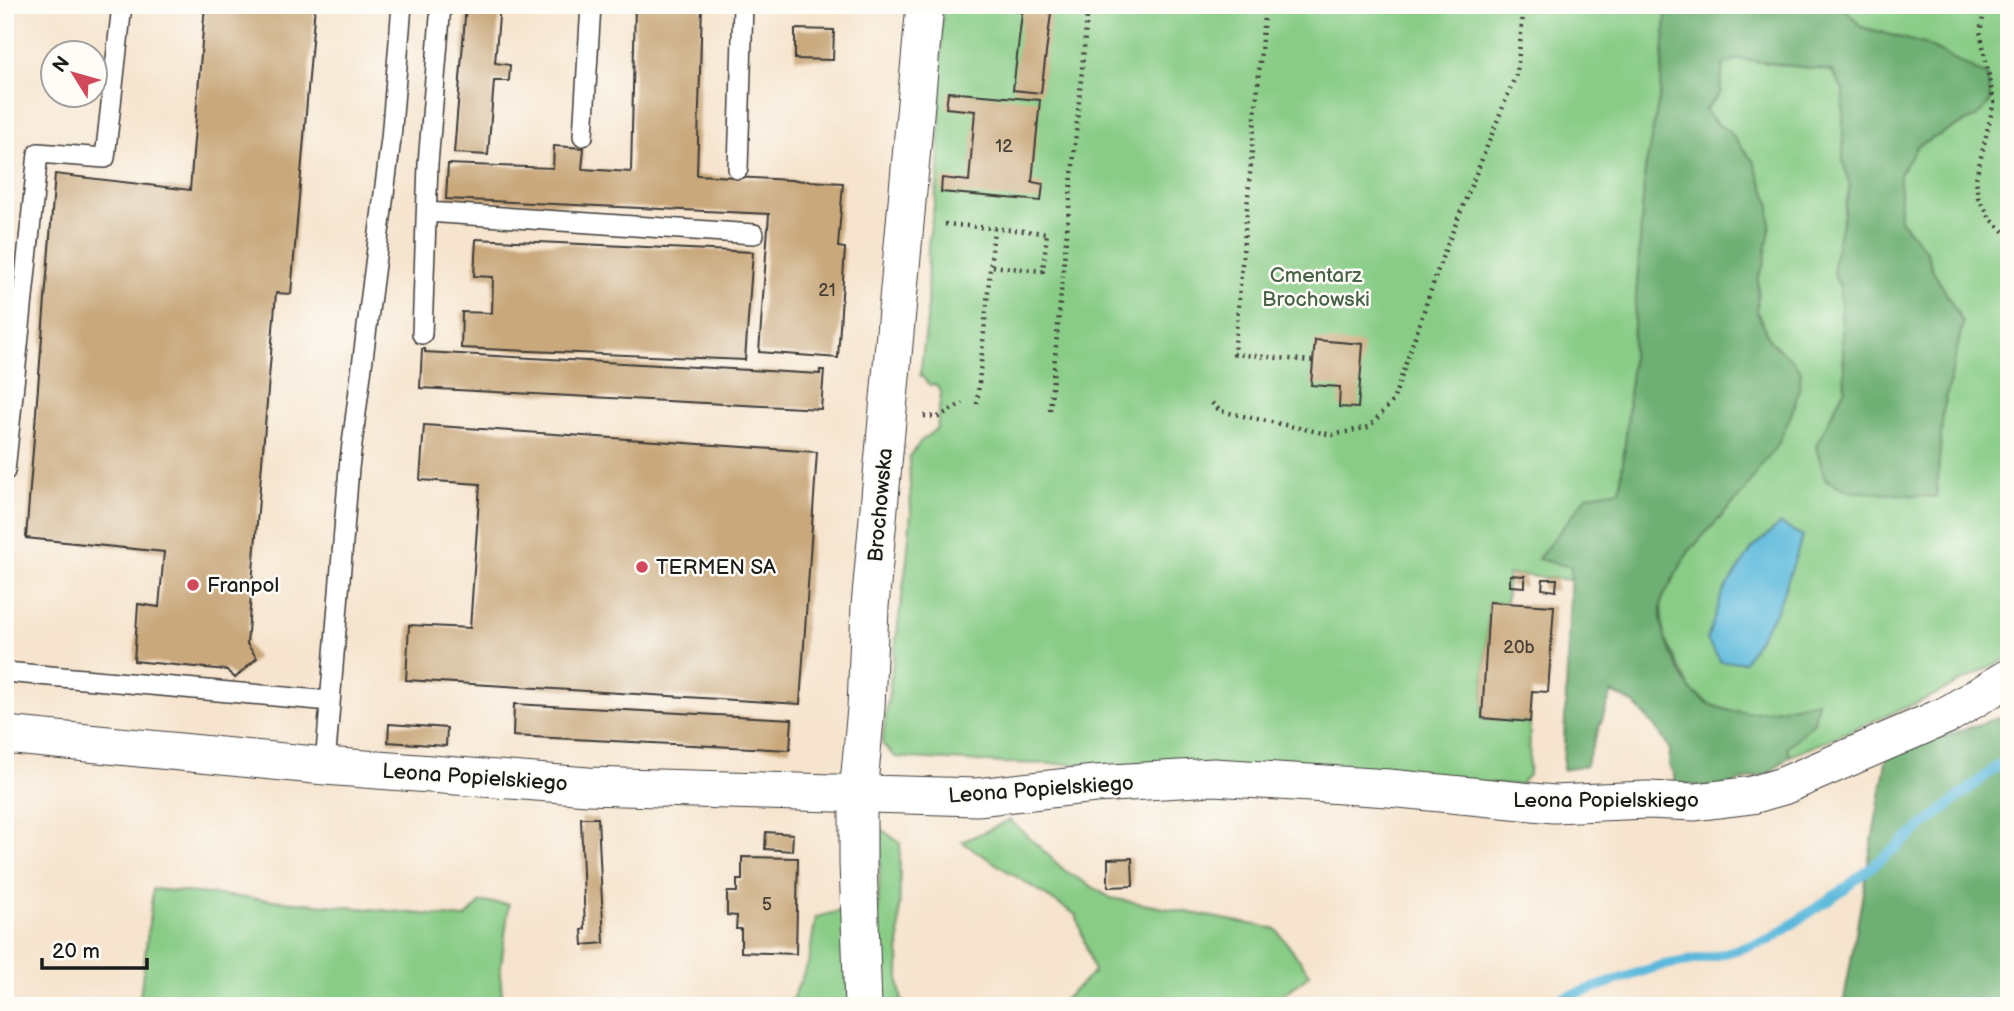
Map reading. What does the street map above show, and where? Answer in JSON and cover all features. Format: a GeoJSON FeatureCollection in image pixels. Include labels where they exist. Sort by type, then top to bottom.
{"type":"FeatureCollection","features":[{"type":"Feature","properties":{"kind":"street","name":"Brochowska"},"geometry":{"type":"LineString","coordinates":[[863,1006],[858,795],[866,708],[870,606],[925,5]]}},
{"type":"Feature","properties":{"kind":"street","name":"Leona Popielskiego"},"geometry":{"type":"LineString","coordinates":[[5,735],[325,766],[588,786],[977,797],[1095,784],[1214,777],[1554,804],[1647,800],[1695,802],[1752,795],[1783,786],[1947,715],[2009,678]]}},
{"type":"Feature","properties":{"kind":"lane"},"geometry":{"type":"LineString","coordinates":[[5,471],[38,153],[105,158],[122,5]]}},
{"type":"Feature","properties":{"kind":"lane"},"geometry":{"type":"LineString","coordinates":[[325,766],[349,468],[391,139],[402,5]]}},
{"type":"Feature","properties":{"kind":"lane"},"geometry":{"type":"LineString","coordinates":[[422,334],[428,164],[441,5]]}},
{"type":"Feature","properties":{"kind":"lane"},"geometry":{"type":"LineString","coordinates":[[583,136],[591,5]]}},
{"type":"Feature","properties":{"kind":"lane"},"geometry":{"type":"LineString","coordinates":[[738,169],[743,5]]}},
{"type":"Feature","properties":{"kind":"lane"},"geometry":{"type":"LineString","coordinates":[[427,212],[754,234]]}},
{"type":"Feature","properties":{"kind":"lane"},"geometry":{"type":"LineString","coordinates":[[5,671],[330,701]]}},
{"type":"Feature","properties":{"kind":"path"},"geometry":{"type":"LineString","coordinates":[[1050,410],[1088,5]]}},
{"type":"Feature","properties":{"kind":"path"},"geometry":{"type":"LineString","coordinates":[[1265,5],[1234,354],[1312,361]]}},
{"type":"Feature","properties":{"kind":"path"},"geometry":{"type":"LineString","coordinates":[[1212,403],[1220,411],[1332,435],[1369,427],[1393,401],[1442,258],[1517,72],[1524,5]]}},
{"type":"Feature","properties":{"kind":"path"},"geometry":{"type":"LineString","coordinates":[[1986,5],[1980,31],[1994,102],[1976,178],[1978,197],[1990,218],[2009,236]]}},
{"type":"Feature","properties":{"kind":"path"},"geometry":{"type":"LineString","coordinates":[[944,224],[1047,233],[1043,271],[990,266]]}},
{"type":"Feature","properties":{"kind":"path"},"geometry":{"type":"LineString","coordinates":[[977,404],[994,229]]}},
{"type":"Feature","properties":{"kind":"green space","name":"Cmentarz Brochowski"},"geometry":{"type":"Polygon","coordinates":[[[942,5],[1667,5],[1660,94],[1645,170],[1620,490],[1539,559],[1571,567],[1571,580],[1508,574],[1506,603],[1489,602],[1482,718],[1530,722],[1529,775],[1519,785],[1172,766],[910,758],[895,757],[882,744],[907,559],[911,513],[909,458],[920,442],[937,428],[941,392],[935,384],[930,385],[920,375],[927,321],[928,245],[939,173],[942,5]]]}},
{"type":"Feature","properties":{"kind":"green space"},"geometry":{"type":"Polygon","coordinates":[[[1667,5],[1842,5],[1861,27],[1924,44],[1987,76],[1991,101],[1976,117],[1917,146],[1900,174],[1900,220],[1927,252],[1932,269],[1963,323],[1943,412],[1936,497],[1848,491],[1825,479],[1816,446],[1845,388],[1840,287],[1834,274],[1834,259],[1850,186],[1843,161],[1843,90],[1832,71],[1738,59],[1723,65],[1720,93],[1705,110],[1715,123],[1729,131],[1754,162],[1770,204],[1770,227],[1764,265],[1758,277],[1757,312],[1770,341],[1801,371],[1793,410],[1778,444],[1744,492],[1689,551],[1664,595],[1662,624],[1668,646],[1685,682],[1704,701],[1719,708],[1752,712],[1818,701],[1814,722],[1787,747],[1790,756],[1769,773],[1718,788],[1674,783],[1674,775],[1669,765],[1670,750],[1659,732],[1635,704],[1612,692],[1585,766],[1563,770],[1571,567],[1538,559],[1588,495],[1620,490],[1645,170],[1660,94],[1667,5]]]}},
{"type":"Feature","properties":{"kind":"green space"},"geometry":{"type":"Polygon","coordinates":[[[1842,5],[2009,5],[2009,658],[1926,699],[1790,756],[1787,747],[1813,722],[1759,712],[1739,713],[1710,705],[1690,689],[1663,634],[1661,600],[1689,551],[1744,492],[1778,444],[1793,361],[1770,341],[1757,312],[1758,277],[1764,265],[1770,227],[1737,144],[1705,110],[1720,93],[1723,65],[1738,59],[1832,71],[1843,90],[1843,161],[1850,186],[1834,274],[1840,287],[1845,388],[1816,446],[1825,479],[1848,491],[1936,496],[1943,412],[1963,323],[1932,269],[1927,252],[1900,220],[1900,174],[1917,146],[1976,117],[1991,101],[1987,76],[1924,44],[1861,27],[1842,5]]]}},
{"type":"Feature","properties":{"kind":"green space"},"geometry":{"type":"Polygon","coordinates":[[[2009,714],[2009,1006],[1843,1006],[1887,756],[2009,714]]]}},
{"type":"Feature","properties":{"kind":"green space"},"geometry":{"type":"Polygon","coordinates":[[[1010,820],[1064,870],[1111,898],[1276,929],[1310,974],[1269,1006],[1057,1006],[1094,972],[1076,915],[962,842],[1010,820]]]}},
{"type":"Feature","properties":{"kind":"green space"},"geometry":{"type":"Polygon","coordinates":[[[881,829],[900,843],[899,985],[903,1006],[875,1006],[881,829]]]}},
{"type":"Feature","properties":{"kind":"green space"},"geometry":{"type":"Polygon","coordinates":[[[153,889],[465,918],[481,902],[509,904],[500,973],[503,1006],[139,1006],[153,889]]]}},
{"type":"Feature","properties":{"kind":"green space"},"geometry":{"type":"Polygon","coordinates":[[[844,910],[850,1006],[789,1006],[808,964],[816,917],[844,910]]]}},
{"type":"Feature","properties":{"kind":"water"},"geometry":{"type":"Polygon","coordinates":[[[1780,524],[1803,536],[1778,608],[1744,662],[1721,662],[1707,640],[1722,593],[1752,549],[1780,524]]]}},
{"type":"Feature","properties":{"kind":"building"},"geometry":{"type":"Polygon","coordinates":[[[205,5],[315,5],[291,294],[276,293],[247,644],[257,658],[235,678],[227,670],[134,661],[138,604],[159,607],[164,552],[26,538],[55,174],[190,190],[205,5]]]}},
{"type":"Feature","properties":{"kind":"building"},"geometry":{"type":"Polygon","coordinates":[[[466,5],[500,5],[495,63],[510,65],[509,81],[494,81],[488,155],[454,153],[466,5]]]}},
{"type":"Feature","properties":{"kind":"building"},"geometry":{"type":"Polygon","coordinates":[[[635,5],[702,5],[697,175],[843,183],[838,247],[845,248],[838,358],[759,352],[769,214],[446,199],[448,164],[553,168],[554,146],[584,148],[582,169],[631,172],[635,5]]]}},
{"type":"Feature","properties":{"kind":"building"},"geometry":{"type":"Polygon","coordinates":[[[1023,5],[1052,5],[1041,93],[1013,90],[1023,5]]]}},
{"type":"Feature","properties":{"kind":"building"},"geometry":{"type":"Polygon","coordinates":[[[795,29],[834,30],[833,60],[795,59],[795,29]]]}},
{"type":"Feature","properties":{"kind":"building"},"geometry":{"type":"Polygon","coordinates":[[[948,92],[1040,100],[1032,182],[1043,184],[1041,201],[941,192],[942,178],[969,181],[975,111],[946,108],[948,92]]]}},
{"type":"Feature","properties":{"kind":"building"},"geometry":{"type":"Polygon","coordinates":[[[476,239],[753,252],[745,360],[461,348],[462,312],[492,313],[493,277],[474,276],[476,239]]]}},
{"type":"Feature","properties":{"kind":"building"},"geometry":{"type":"Polygon","coordinates":[[[1315,340],[1363,344],[1358,408],[1339,407],[1340,387],[1311,385],[1315,340]]]}},
{"type":"Feature","properties":{"kind":"building"},"geometry":{"type":"Polygon","coordinates":[[[422,349],[425,349],[425,352],[820,374],[820,370],[824,370],[821,409],[420,388],[422,349]]]}},
{"type":"Feature","properties":{"kind":"building","name":"TERMEN SA"},"geometry":{"type":"Polygon","coordinates":[[[424,425],[817,452],[800,704],[406,680],[409,625],[470,628],[480,484],[420,480],[424,425]]]}},
{"type":"Feature","properties":{"kind":"building"},"geometry":{"type":"Polygon","coordinates":[[[1510,575],[1525,576],[1525,587],[1510,586],[1510,575]]]}},
{"type":"Feature","properties":{"kind":"building"},"geometry":{"type":"Polygon","coordinates":[[[1543,579],[1557,579],[1556,591],[1542,589],[1543,579]]]}},
{"type":"Feature","properties":{"kind":"building"},"geometry":{"type":"Polygon","coordinates":[[[1489,602],[1554,606],[1548,692],[1532,691],[1530,722],[1482,718],[1489,602]]]}},
{"type":"Feature","properties":{"kind":"building"},"geometry":{"type":"Polygon","coordinates":[[[514,704],[792,719],[790,750],[513,736],[514,704]]]}},
{"type":"Feature","properties":{"kind":"building"},"geometry":{"type":"Polygon","coordinates":[[[389,724],[447,728],[446,746],[388,742],[389,724]]]}},
{"type":"Feature","properties":{"kind":"building"},"geometry":{"type":"Polygon","coordinates":[[[581,818],[598,818],[604,943],[583,945],[582,930],[585,929],[581,818]]]}},
{"type":"Feature","properties":{"kind":"building"},"geometry":{"type":"Polygon","coordinates":[[[766,832],[793,834],[792,851],[765,849],[766,832]]]}},
{"type":"Feature","properties":{"kind":"building"},"geometry":{"type":"Polygon","coordinates":[[[742,857],[798,858],[796,954],[741,952],[741,929],[736,929],[737,916],[727,915],[727,892],[737,892],[737,880],[742,880],[742,857]]]}},
{"type":"Feature","properties":{"kind":"building"},"geometry":{"type":"Polygon","coordinates":[[[1132,858],[1133,886],[1108,887],[1108,859],[1132,858]]]}},
{"type":"Feature","properties":{"kind":"building"},"geometry":{"type":"Polygon","coordinates":[[[724,998],[725,1006],[704,1006],[704,1000],[724,998]]]}},
{"type":"Feature","properties":{"kind":"waterway"},"geometry":{"type":"LineString","coordinates":[[1539,1006],[1659,966],[1715,956],[1769,940],[1844,889],[2009,757]]}},
{"type":"Feature","properties":{"kind":"place","name":"TERMEN SA"},"geometry":{"type":"Point","coordinates":[642,567]}},
{"type":"Feature","properties":{"kind":"place","name":"Franpol"},"geometry":{"type":"Point","coordinates":[193,585]}}]}
